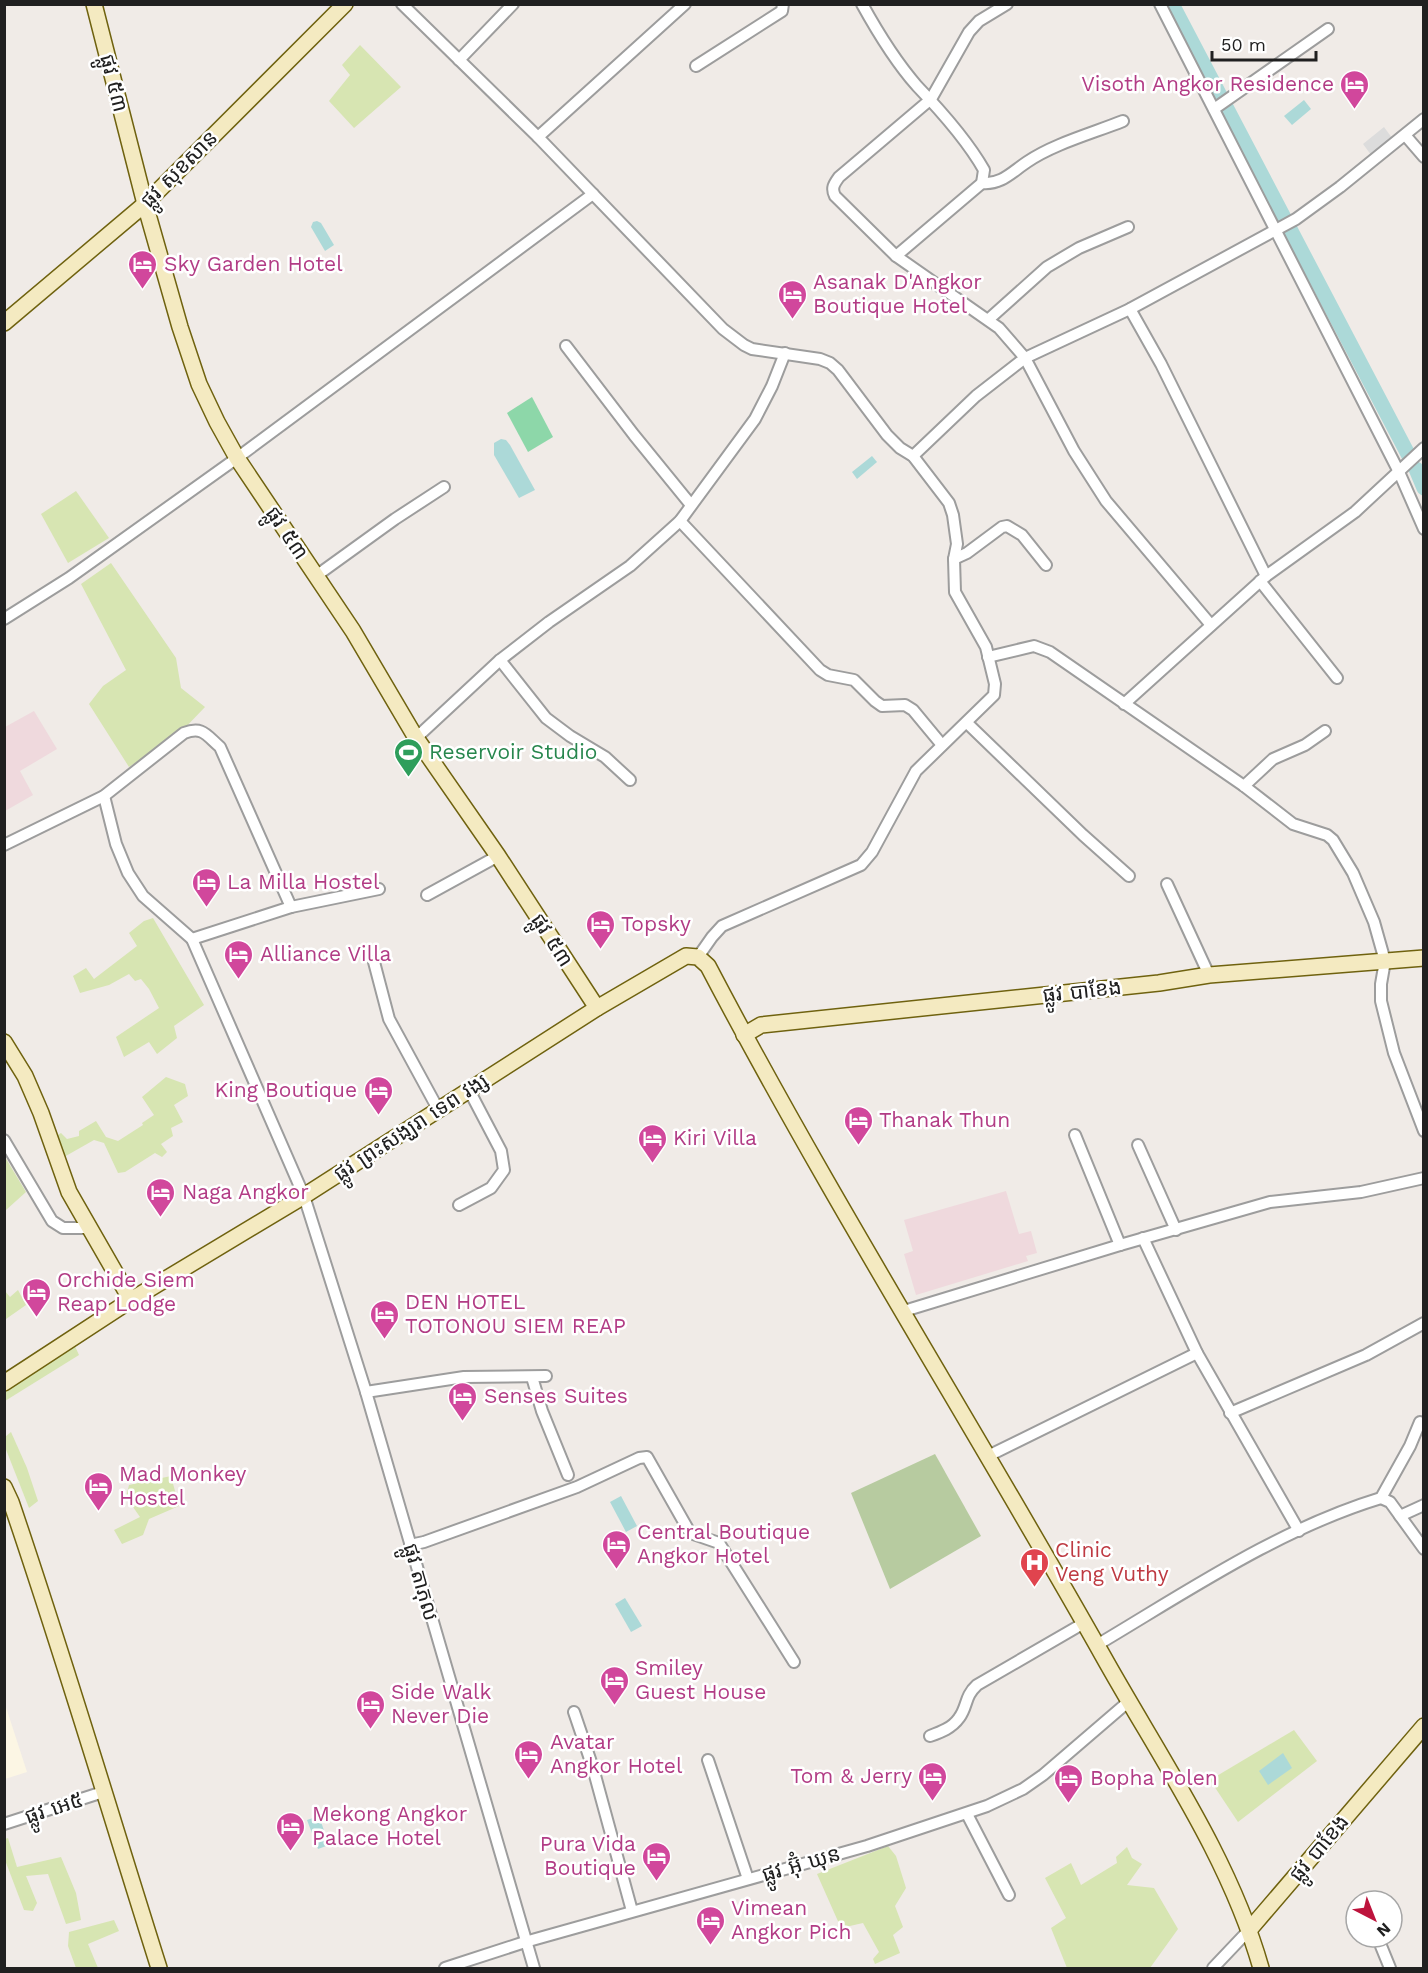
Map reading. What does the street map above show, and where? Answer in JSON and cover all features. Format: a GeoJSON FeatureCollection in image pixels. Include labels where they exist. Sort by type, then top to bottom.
{"type":"FeatureCollection","features":[{"type":"Feature","properties":{"kind":"street","name":"ផ្លូវ ៥៣"},"geometry":{"type":"LineString","coordinates":[[94,4],[145,204],[180,327],[199,384],[219,426],[237,458],[353,631],[416,738],[498,856],[597,1008]]}},
{"type":"Feature","properties":{"kind":"street","name":"ផ្លូវ សុខសាន"},"geometry":{"type":"LineString","coordinates":[[4,323],[145,204],[345,4]]}},
{"type":"Feature","properties":{"kind":"street"},"geometry":{"type":"LineString","coordinates":[[402,4],[538,137],[723,329],[752,350],[820,358],[831,363],[887,435],[900,448],[914,456],[949,503],[957,544],[954,559],[955,592],[982,637],[996,687],[990,701],[923,763],[909,780],[872,852],[861,865],[722,926],[698,957],[708,966],[744,1035],[1193,1812],[1234,1891],[1250,1929],[1261,1968]]}},
{"type":"Feature","properties":{"kind":"street"},"geometry":{"type":"LineString","coordinates":[[459,60],[513,4]]}},
{"type":"Feature","properties":{"kind":"street"},"geometry":{"type":"LineString","coordinates":[[538,137],[685,4]]}},
{"type":"Feature","properties":{"kind":"street"},"geometry":{"type":"LineString","coordinates":[[696,66],[773,17],[783,9],[783,4]]}},
{"type":"Feature","properties":{"kind":"street"},"geometry":{"type":"LineString","coordinates":[[862,4],[876,31],[904,70],[930,99],[984,170],[982,183],[896,256]]}},
{"type":"Feature","properties":{"kind":"street"},"geometry":{"type":"LineString","coordinates":[[1007,4],[979,21],[969,32],[930,99],[839,177],[833,187],[835,196],[896,256],[989,319],[1024,358],[1074,451],[1106,501],[1211,625]]}},
{"type":"Feature","properties":{"kind":"street"},"geometry":{"type":"LineString","coordinates":[[1160,4],[1217,107],[1402,469],[1424,529]]}},
{"type":"Feature","properties":{"kind":"street"},"geometry":{"type":"LineString","coordinates":[[1217,107],[1328,29]]}},
{"type":"Feature","properties":{"kind":"street"},"geometry":{"type":"LineString","coordinates":[[914,456],[976,396],[1024,358],[1130,309],[1280,229],[1340,187],[1424,119]]}},
{"type":"Feature","properties":{"kind":"street"},"geometry":{"type":"LineString","coordinates":[[982,183],[990,184],[1000,181],[1038,154],[1123,121]]}},
{"type":"Feature","properties":{"kind":"street"},"geometry":{"type":"LineString","coordinates":[[1404,135],[1424,157]]}},
{"type":"Feature","properties":{"kind":"street"},"geometry":{"type":"LineString","coordinates":[[4,619],[69,578],[237,458],[593,194]]}},
{"type":"Feature","properties":{"kind":"street"},"geometry":{"type":"LineString","coordinates":[[989,319],[1047,267],[1079,248],[1128,227]]}},
{"type":"Feature","properties":{"kind":"street"},"geometry":{"type":"LineString","coordinates":[[1130,309],[1161,364],[1263,578],[1337,678]]}},
{"type":"Feature","properties":{"kind":"street"},"geometry":{"type":"LineString","coordinates":[[567,346],[634,435],[691,505]]}},
{"type":"Feature","properties":{"kind":"street"},"geometry":{"type":"LineString","coordinates":[[416,738],[500,660],[549,622],[630,566],[680,521],[755,419],[772,386],[785,353]]}},
{"type":"Feature","properties":{"kind":"street"},"geometry":{"type":"LineString","coordinates":[[1124,704],[1263,578],[1355,512],[1420,452]]}},
{"type":"Feature","properties":{"kind":"street"},"geometry":{"type":"LineString","coordinates":[[316,576],[394,519],[444,487]]}},
{"type":"Feature","properties":{"kind":"street"},"geometry":{"type":"LineString","coordinates":[[680,521],[820,670],[828,675],[854,680],[882,705],[905,705],[913,710],[942,745]]}},
{"type":"Feature","properties":{"kind":"street"},"geometry":{"type":"LineString","coordinates":[[954,559],[1007,526],[1022,535],[1046,565]]}},
{"type":"Feature","properties":{"kind":"street"},"geometry":{"type":"LineString","coordinates":[[988,657],[1034,646],[1050,652],[1244,786],[1293,824],[1327,835],[1333,840],[1353,873],[1374,922],[1385,961],[1381,1001],[1394,1053],[1424,1131]]}},
{"type":"Feature","properties":{"kind":"street"},"geometry":{"type":"LineString","coordinates":[[500,660],[546,718],[605,757],[630,780]]}},
{"type":"Feature","properties":{"kind":"street"},"geometry":{"type":"LineString","coordinates":[[967,723],[1129,876]]}},
{"type":"Feature","properties":{"kind":"street"},"geometry":{"type":"LineString","coordinates":[[4,845],[104,796],[184,733],[195,729],[201,730],[220,747],[291,907]]}},
{"type":"Feature","properties":{"kind":"street"},"geometry":{"type":"LineString","coordinates":[[1244,786],[1273,759],[1305,745],[1324,731]]}},
{"type":"Feature","properties":{"kind":"street"},"geometry":{"type":"LineString","coordinates":[[104,796],[116,844],[128,873],[143,896],[192,939],[291,907],[379,889]]}},
{"type":"Feature","properties":{"kind":"street"},"geometry":{"type":"LineString","coordinates":[[427,895],[498,856]]}},
{"type":"Feature","properties":{"kind":"street"},"geometry":{"type":"LineString","coordinates":[[1167,884],[1209,975]]}},
{"type":"Feature","properties":{"kind":"street","name":"ផ្លូវ តាភុល"},"geometry":{"type":"LineString","coordinates":[[192,939],[304,1196],[366,1392],[534,1968]]}},
{"type":"Feature","properties":{"kind":"street","name":"ផ្លូវ ព្រះសង្ឃរា ទេព វង្ស"},"geometry":{"type":"LineString","coordinates":[[4,1383],[131,1300],[304,1196],[597,1008],[686,956],[698,957]]}},
{"type":"Feature","properties":{"kind":"street","name":"ផ្លូវ បាខែង"},"geometry":{"type":"LineString","coordinates":[[744,1035],[761,1025],[1159,983],[1209,975],[1424,957]]}},
{"type":"Feature","properties":{"kind":"street"},"geometry":{"type":"LineString","coordinates":[[374,962],[389,1019],[438,1109]]}},
{"type":"Feature","properties":{"kind":"street"},"geometry":{"type":"LineString","coordinates":[[4,1042],[25,1076],[65,1185],[131,1300]]}},
{"type":"Feature","properties":{"kind":"street"},"geometry":{"type":"LineString","coordinates":[[459,1205],[491,1188],[504,1170],[501,1151],[469,1090]]}},
{"type":"Feature","properties":{"kind":"street"},"geometry":{"type":"LineString","coordinates":[[1075,1135],[1120,1245]]}},
{"type":"Feature","properties":{"kind":"street"},"geometry":{"type":"LineString","coordinates":[[4,1140],[52,1221],[63,1228],[89,1228]]}},
{"type":"Feature","properties":{"kind":"street"},"geometry":{"type":"LineString","coordinates":[[1138,1145],[1176,1230]]}},
{"type":"Feature","properties":{"kind":"street"},"geometry":{"type":"LineString","coordinates":[[904,1311],[1270,1202],[1361,1192],[1424,1178]]}},
{"type":"Feature","properties":{"kind":"street"},"geometry":{"type":"LineString","coordinates":[[1143,1238],[1197,1353],[1299,1531]]}},
{"type":"Feature","properties":{"kind":"street"},"geometry":{"type":"LineString","coordinates":[[1230,1413],[1366,1354],[1413,1331],[1424,1323]]}},
{"type":"Feature","properties":{"kind":"street"},"geometry":{"type":"LineString","coordinates":[[988,1456],[1197,1353]]}},
{"type":"Feature","properties":{"kind":"street"},"geometry":{"type":"LineString","coordinates":[[366,1392],[464,1377],[546,1376]]}},
{"type":"Feature","properties":{"kind":"street"},"geometry":{"type":"LineString","coordinates":[[532,1377],[542,1411],[568,1475]]}},
{"type":"Feature","properties":{"kind":"street"},"geometry":{"type":"LineString","coordinates":[[1381,1498],[1410,1446],[1420,1422]]}},
{"type":"Feature","properties":{"kind":"street"},"geometry":{"type":"LineString","coordinates":[[410,1545],[578,1487],[639,1458],[647,1457],[689,1530],[693,1534],[719,1543],[794,1662]]}},
{"type":"Feature","properties":{"kind":"street"},"geometry":{"type":"LineString","coordinates":[[4,1487],[46,1603],[159,1968]]}},
{"type":"Feature","properties":{"kind":"street"},"geometry":{"type":"LineString","coordinates":[[1097,1645],[1252,1554],[1299,1531],[1381,1498],[1390,1502],[1424,1549]]}},
{"type":"Feature","properties":{"kind":"street"},"geometry":{"type":"LineString","coordinates":[[1400,1516],[1424,1505]]}},
{"type":"Feature","properties":{"kind":"street"},"geometry":{"type":"LineString","coordinates":[[930,1736],[947,1729],[959,1718],[968,1694],[976,1685],[1084,1623]]}},
{"type":"Feature","properties":{"kind":"street","name":"ផ្លូវ អ៊ុំ ឃុន"},"geometry":{"type":"LineString","coordinates":[[445,1968],[632,1911],[867,1846],[967,1814],[1023,1789],[1128,1702]]}},
{"type":"Feature","properties":{"kind":"street"},"geometry":{"type":"LineString","coordinates":[[574,1712],[593,1768],[632,1911]]}},
{"type":"Feature","properties":{"kind":"street","name":"ផ្លូវ បាខែង"},"geometry":{"type":"LineString","coordinates":[[1212,1968],[1250,1929],[1424,1726]]}},
{"type":"Feature","properties":{"kind":"street"},"geometry":{"type":"LineString","coordinates":[[708,1760],[747,1879]]}},
{"type":"Feature","properties":{"kind":"street","name":"ផ្លូវ អេ៥"},"geometry":{"type":"LineString","coordinates":[[4,1824],[103,1792]]}},
{"type":"Feature","properties":{"kind":"street"},"geometry":{"type":"LineString","coordinates":[[967,1814],[1008,1895]]}},
{"type":"Feature","properties":{"kind":"street"},"geometry":{"type":"LineString","coordinates":[[1382,1949],[1390,1968]]}},
{"type":"Feature","properties":{"kind":"shaded area"},"geometry":{"type":"Polygon","coordinates":[[[1384,127],[1395,142],[1374,159],[1363,144],[1384,127]]]}},
{"type":"Feature","properties":{"kind":"shaded area"},"geometry":{"type":"Polygon","coordinates":[[[34,711],[57,749],[20,771],[33,795],[5,811],[5,727],[34,711]]]}},
{"type":"Feature","properties":{"kind":"shaded area"},"geometry":{"type":"Polygon","coordinates":[[[1006,1191],[1019,1234],[1031,1231],[1037,1253],[1026,1256],[1028,1261],[916,1295],[904,1254],[913,1251],[904,1220],[1006,1191]]]}},
{"type":"Feature","properties":{"kind":"shaded area"},"geometry":{"type":"Polygon","coordinates":[[[4,1701],[27,1772],[5,1779],[4,1779],[4,1701]]]}},
{"type":"Feature","properties":{"kind":"green space"},"geometry":{"type":"Polygon","coordinates":[[[360,45],[401,87],[354,128],[329,101],[350,75],[342,65],[360,45]]]}},
{"type":"Feature","properties":{"kind":"green space"},"geometry":{"type":"Polygon","coordinates":[[[532,397],[553,437],[528,452],[507,413],[532,397]]]}},
{"type":"Feature","properties":{"kind":"green space"},"geometry":{"type":"Polygon","coordinates":[[[76,491],[109,538],[68,563],[41,514],[76,491]]]}},
{"type":"Feature","properties":{"kind":"green space"},"geometry":{"type":"Polygon","coordinates":[[[111,563],[176,658],[181,688],[205,707],[181,732],[129,767],[89,704],[103,686],[126,670],[81,584],[111,563]]]}},
{"type":"Feature","properties":{"kind":"green space"},"geometry":{"type":"Polygon","coordinates":[[[153,918],[204,1005],[174,1026],[177,1038],[157,1054],[149,1042],[124,1057],[116,1037],[159,1008],[149,989],[141,979],[135,981],[129,974],[109,985],[80,993],[73,976],[86,968],[94,979],[137,946],[129,933],[144,921],[153,918]]]}},
{"type":"Feature","properties":{"kind":"green space"},"geometry":{"type":"Polygon","coordinates":[[[166,1077],[185,1084],[188,1096],[174,1105],[183,1122],[171,1128],[173,1136],[161,1144],[167,1152],[162,1157],[155,1153],[125,1172],[118,1173],[104,1143],[94,1140],[64,1157],[53,1138],[61,1133],[67,1139],[79,1136],[79,1131],[96,1121],[106,1137],[118,1141],[143,1125],[142,1123],[154,1115],[142,1097],[166,1077]]]}},
{"type":"Feature","properties":{"kind":"green space"},"geometry":{"type":"Polygon","coordinates":[[[5,1157],[26,1192],[6,1210],[4,1209],[5,1157]]]}},
{"type":"Feature","properties":{"kind":"green space"},"geometry":{"type":"Polygon","coordinates":[[[18,1290],[26,1305],[6,1319],[5,1291],[10,1297],[18,1290]]]}},
{"type":"Feature","properties":{"kind":"green space"},"geometry":{"type":"Polygon","coordinates":[[[74,1344],[79,1355],[5,1401],[5,1387],[74,1344]]]}},
{"type":"Feature","properties":{"kind":"green space"},"geometry":{"type":"Polygon","coordinates":[[[11,1432],[38,1501],[29,1508],[5,1447],[5,1437],[11,1432]]]}},
{"type":"Feature","properties":{"kind":"green space"},"geometry":{"type":"Polygon","coordinates":[[[935,1454],[981,1536],[890,1589],[851,1493],[935,1454]]]}},
{"type":"Feature","properties":{"kind":"green space"},"geometry":{"type":"Polygon","coordinates":[[[171,1476],[179,1506],[149,1519],[143,1535],[122,1544],[114,1530],[140,1517],[126,1497],[129,1485],[171,1476]]]}},
{"type":"Feature","properties":{"kind":"green space"},"geometry":{"type":"Polygon","coordinates":[[[1294,1730],[1317,1761],[1238,1822],[1210,1780],[1294,1730]]]}},
{"type":"Feature","properties":{"kind":"green space"},"geometry":{"type":"Polygon","coordinates":[[[8,1838],[17,1867],[61,1857],[76,1893],[81,1920],[66,1924],[48,1874],[26,1876],[37,1903],[33,1911],[24,1910],[5,1860],[5,1839],[8,1838]]]}},
{"type":"Feature","properties":{"kind":"green space"},"geometry":{"type":"Polygon","coordinates":[[[888,1846],[896,1856],[906,1888],[895,1906],[903,1927],[893,1935],[900,1953],[875,1964],[873,1959],[879,1952],[863,1923],[841,1928],[817,1874],[888,1846]]]}},
{"type":"Feature","properties":{"kind":"green space"},"geometry":{"type":"Polygon","coordinates":[[[1127,1847],[1132,1858],[1142,1864],[1127,1885],[1154,1888],[1178,1929],[1150,1968],[1067,1968],[1051,1928],[1066,1918],[1045,1878],[1071,1863],[1081,1885],[1117,1863],[1116,1857],[1127,1847]]]}},
{"type":"Feature","properties":{"kind":"green space"},"geometry":{"type":"Polygon","coordinates":[[[114,1920],[119,1931],[88,1944],[98,1968],[76,1968],[68,1946],[69,1932],[114,1920]]]}},
{"type":"Feature","properties":{"kind":"water"},"geometry":{"type":"Polygon","coordinates":[[[1304,100],[1311,109],[1292,125],[1284,116],[1304,100]]]}},
{"type":"Feature","properties":{"kind":"water"},"geometry":{"type":"Polygon","coordinates":[[[313,222],[321,223],[334,245],[325,251],[311,227],[313,222]]]}},
{"type":"Feature","properties":{"kind":"water"},"geometry":{"type":"Polygon","coordinates":[[[501,439],[506,440],[510,445],[535,490],[519,498],[494,455],[494,443],[501,439]]]}},
{"type":"Feature","properties":{"kind":"water"},"geometry":{"type":"Polygon","coordinates":[[[872,456],[877,462],[857,479],[852,472],[872,456]]]}},
{"type":"Feature","properties":{"kind":"water"},"geometry":{"type":"Polygon","coordinates":[[[621,1496],[637,1526],[626,1532],[610,1502],[621,1496]]]}},
{"type":"Feature","properties":{"kind":"water"},"geometry":{"type":"Polygon","coordinates":[[[625,1598],[642,1626],[631,1632],[615,1604],[625,1598]]]}},
{"type":"Feature","properties":{"kind":"water"},"geometry":{"type":"Polygon","coordinates":[[[1283,1753],[1292,1768],[1268,1785],[1259,1771],[1283,1753]]]}},
{"type":"Feature","properties":{"kind":"water"},"geometry":{"type":"Polygon","coordinates":[[[319,1816],[329,1845],[318,1849],[307,1820],[319,1816]]]}},
{"type":"Feature","properties":{"kind":"waterway"},"geometry":{"type":"LineString","coordinates":[[1172,4],[1409,456]]}},
{"type":"Feature","properties":{"kind":"waterway"},"geometry":{"type":"LineString","coordinates":[[1416,469],[1424,488]]}},
{"type":"Feature","properties":{"kind":"place","name":"Visoth Angkor Residence"},"geometry":{"type":"Point","coordinates":[1355,110]}},
{"type":"Feature","properties":{"kind":"place","name":"Sky Garden Hotel"},"geometry":{"type":"Point","coordinates":[143,290]}},
{"type":"Feature","properties":{"kind":"place","name":"Asanak D'Angkor Boutique Hotel"},"geometry":{"type":"Point","coordinates":[792,320]}},
{"type":"Feature","properties":{"kind":"place","name":"Reservoir Studio"},"geometry":{"type":"Point","coordinates":[408,778]}},
{"type":"Feature","properties":{"kind":"place","name":"La Milla Hostel"},"geometry":{"type":"Point","coordinates":[206,908]}},
{"type":"Feature","properties":{"kind":"place","name":"Topsky"},"geometry":{"type":"Point","coordinates":[600,950]}},
{"type":"Feature","properties":{"kind":"place","name":"Alliance Villa"},"geometry":{"type":"Point","coordinates":[239,980]}},
{"type":"Feature","properties":{"kind":"place","name":"King Boutique"},"geometry":{"type":"Point","coordinates":[378,1116]}},
{"type":"Feature","properties":{"kind":"place","name":"Thanak Thun"},"geometry":{"type":"Point","coordinates":[858,1146]}},
{"type":"Feature","properties":{"kind":"place","name":"Kiri Villa"},"geometry":{"type":"Point","coordinates":[652,1164]}},
{"type":"Feature","properties":{"kind":"place","name":"Naga Angkor"},"geometry":{"type":"Point","coordinates":[161,1218]}},
{"type":"Feature","properties":{"kind":"place","name":"Orchide Siem Reap Lodge"},"geometry":{"type":"Point","coordinates":[36,1318]}},
{"type":"Feature","properties":{"kind":"place","name":"DEN HOTEL TOTONOU SIEM REAP"},"geometry":{"type":"Point","coordinates":[384,1340]}},
{"type":"Feature","properties":{"kind":"place","name":"Senses Suites"},"geometry":{"type":"Point","coordinates":[463,1422]}},
{"type":"Feature","properties":{"kind":"place","name":"Mad Monkey Hostel"},"geometry":{"type":"Point","coordinates":[98,1512]}},
{"type":"Feature","properties":{"kind":"place","name":"Central Boutique Angkor Hotel"},"geometry":{"type":"Point","coordinates":[616,1570]}},
{"type":"Feature","properties":{"kind":"place","name":"Clinic Veng Vuthy"},"geometry":{"type":"Point","coordinates":[1034,1588]}},
{"type":"Feature","properties":{"kind":"place","name":"Smiley Guest House"},"geometry":{"type":"Point","coordinates":[614,1706]}},
{"type":"Feature","properties":{"kind":"place","name":"Side Walk Never Die"},"geometry":{"type":"Point","coordinates":[370,1730]}},
{"type":"Feature","properties":{"kind":"place","name":"Avatar Angkor Hotel"},"geometry":{"type":"Point","coordinates":[529,1780]}},
{"type":"Feature","properties":{"kind":"place","name":"Tom & Jerry"},"geometry":{"type":"Point","coordinates":[933,1802]}},
{"type":"Feature","properties":{"kind":"place","name":"Bopha Polen"},"geometry":{"type":"Point","coordinates":[1069,1804]}},
{"type":"Feature","properties":{"kind":"place","name":"Mekong Angkor Palace Hotel"},"geometry":{"type":"Point","coordinates":[291,1852]}},
{"type":"Feature","properties":{"kind":"place","name":"Pura Vida Boutique"},"geometry":{"type":"Point","coordinates":[657,1882]}},
{"type":"Feature","properties":{"kind":"place","name":"Vimean Angkor Pich"},"geometry":{"type":"Point","coordinates":[710,1946]}}]}
